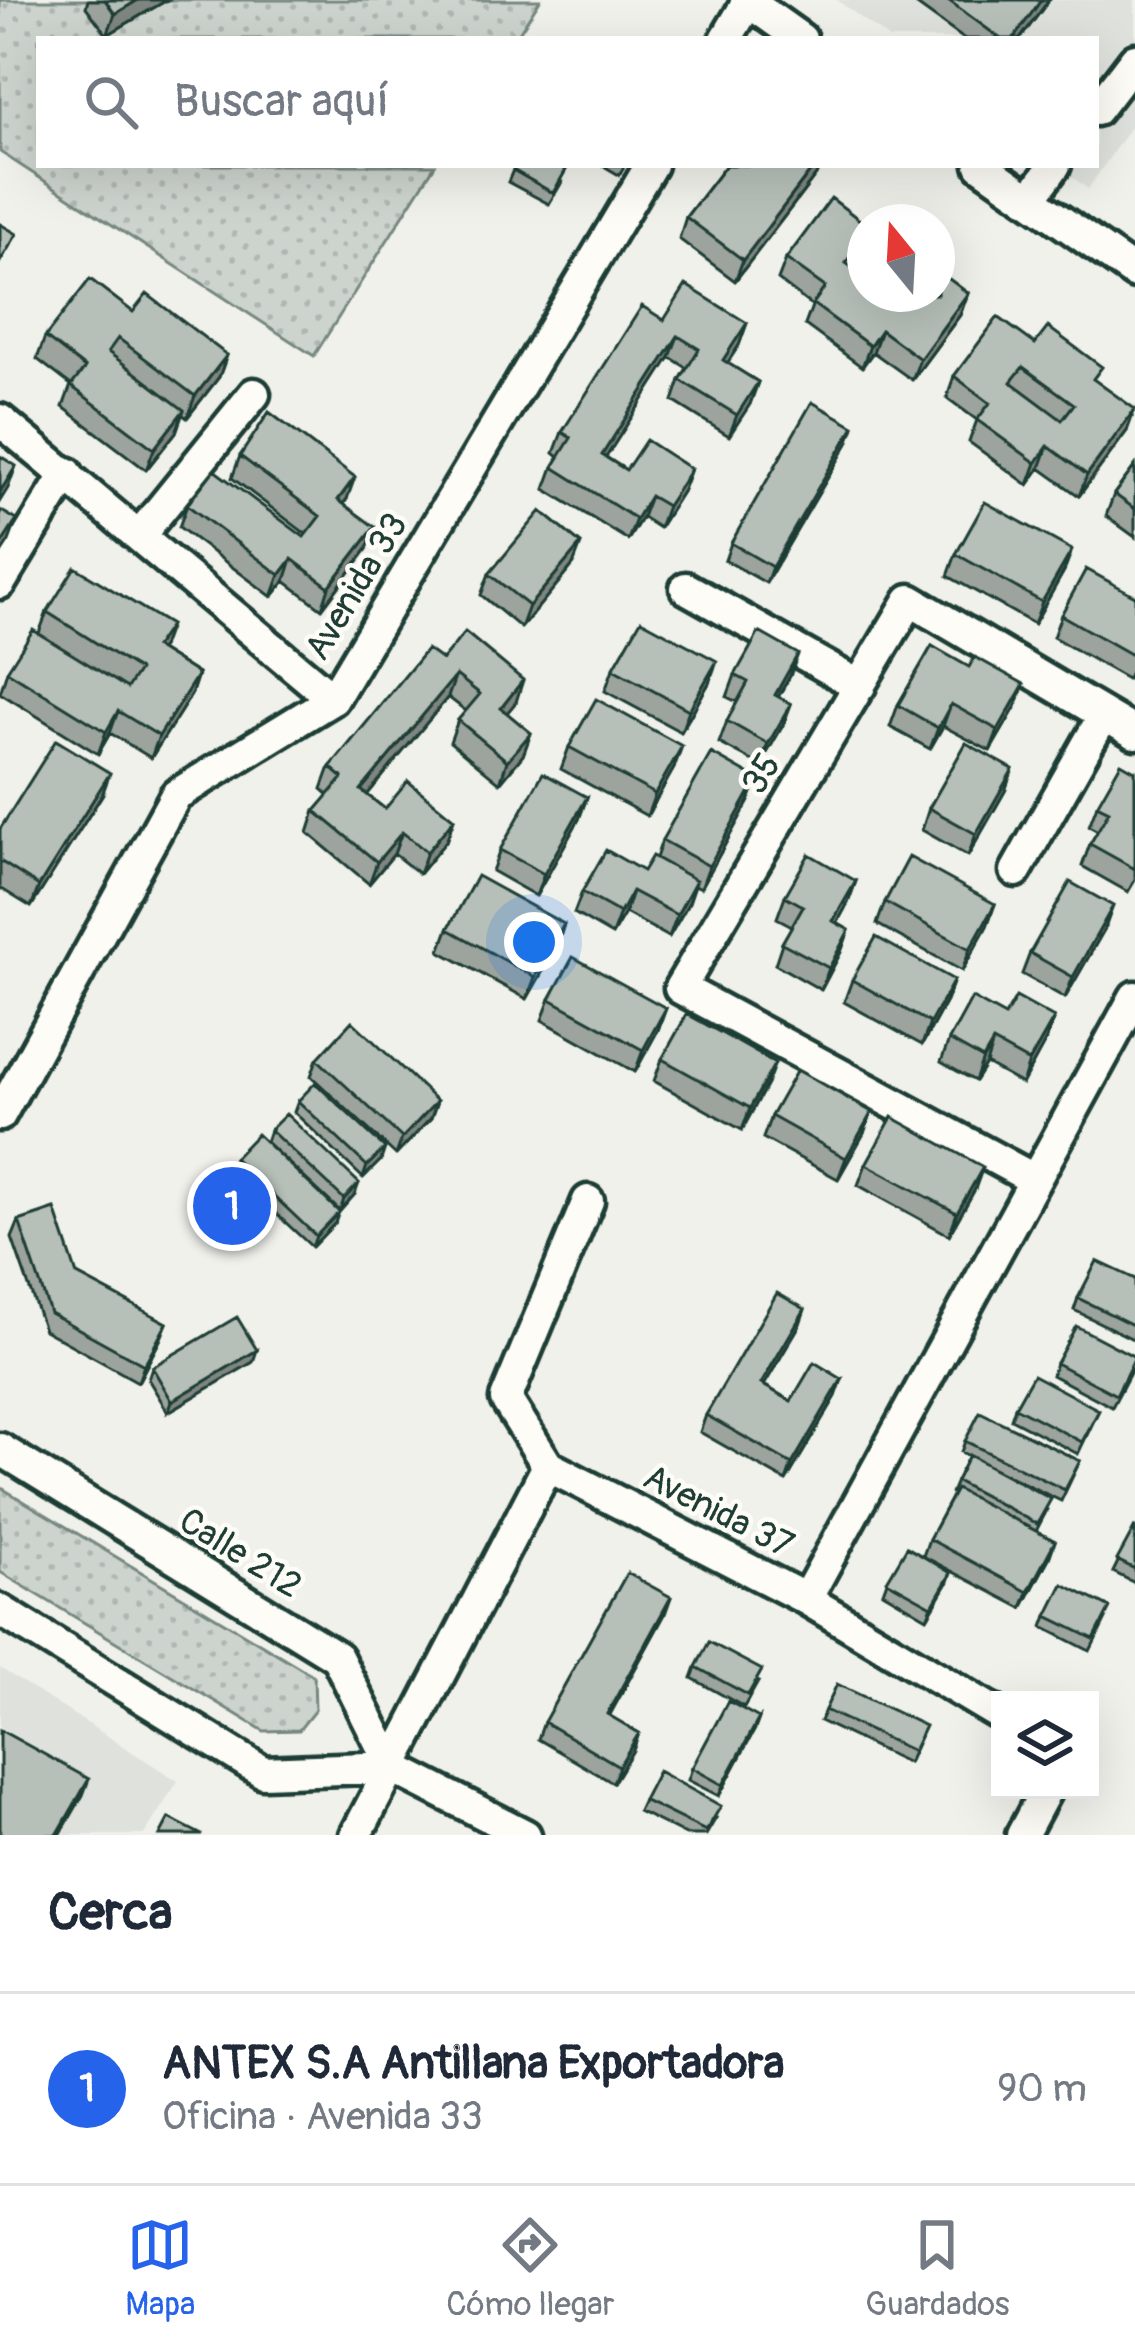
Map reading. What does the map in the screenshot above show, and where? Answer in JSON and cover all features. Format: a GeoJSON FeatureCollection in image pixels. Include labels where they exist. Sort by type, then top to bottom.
{"type":"FeatureCollection","features":[{"type":"Feature","properties":{"kind":"street"},"geometry":{"type":"LineString","coordinates":[[728,36],[747,1],[798,36]]}},
{"type":"Feature","properties":{"kind":"street"},"geometry":{"type":"LineString","coordinates":[[1099,106],[1135,58]]}},
{"type":"Feature","properties":{"kind":"street","name":"Avenida 33"},"geometry":{"type":"LineString","coordinates":[[0,1115],[176,795],[333,699],[649,168]]}},
{"type":"Feature","properties":{"kind":"street"},"geometry":{"type":"LineString","coordinates":[[985,168],[1135,273]]}},
{"type":"Feature","properties":{"kind":"street"},"geometry":{"type":"LineString","coordinates":[[1030,199],[1053,168]]}},
{"type":"Feature","properties":{"kind":"street"},"geometry":{"type":"LineString","coordinates":[[140,535],[254,394]]}},
{"type":"Feature","properties":{"kind":"street"},"geometry":{"type":"LineString","coordinates":[[0,420],[333,699]]}},
{"type":"Feature","properties":{"kind":"street"},"geometry":{"type":"LineString","coordinates":[[0,583],[67,473]]}},
{"type":"Feature","properties":{"kind":"street"},"geometry":{"type":"LineString","coordinates":[[686,589],[860,686]]}},
{"type":"Feature","properties":{"kind":"street","name":"35"},"geometry":{"type":"LineString","coordinates":[[1035,1180],[680,988],[910,600],[1104,715]]}},
{"type":"Feature","properties":{"kind":"street"},"geometry":{"type":"LineString","coordinates":[[1016,871],[1104,715],[1135,734]]}},
{"type":"Feature","properties":{"kind":"street","name":"Avenida 37"},"geometry":{"type":"LineString","coordinates":[[548,1466],[806,1599],[1135,997]]}},
{"type":"Feature","properties":{"kind":"street"},"geometry":{"type":"LineString","coordinates":[[356,1835],[548,1466],[506,1399],[588,1201]]}},
{"type":"Feature","properties":{"kind":"street","name":"Calle 212"},"geometry":{"type":"LineString","coordinates":[[0,1449],[337,1657],[392,1767]]}},
{"type":"Feature","properties":{"kind":"street"},"geometry":{"type":"LineString","coordinates":[[806,1599],[991,1710]]}},
{"type":"Feature","properties":{"kind":"street"},"geometry":{"type":"LineString","coordinates":[[0,1610],[263,1772],[392,1767],[526,1835]]}},
{"type":"Feature","properties":{"kind":"street"},"geometry":{"type":"LineString","coordinates":[[1022,1835],[1041,1799]]}},
{"type":"Feature","properties":{"kind":"shaded area"},"geometry":{"type":"Polygon","coordinates":[[[0,0],[540,0],[517,36],[36,36],[36,168],[433,168],[314,356],[0,152],[0,0]]]}},
{"type":"Feature","properties":{"kind":"shaded area"},"geometry":{"type":"Polygon","coordinates":[[[837,0],[1135,0],[1135,120],[1088,189],[1060,168],[1099,168],[1099,36],[885,36],[837,0]]]}},
{"type":"Feature","properties":{"kind":"shaded area"},"geometry":{"type":"Polygon","coordinates":[[[0,1487],[314,1676],[315,1710],[299,1730],[264,1731],[0,1572],[0,1487]]]}},
{"type":"Feature","properties":{"kind":"shaded area"},"geometry":{"type":"Polygon","coordinates":[[[0,1668],[178,1781],[144,1835],[0,1835],[0,1668]]]}},
{"type":"Feature","properties":{"kind":"building"},"geometry":{"type":"Polygon","coordinates":[[[105,0],[138,0],[115,14],[105,0]]]}},
{"type":"Feature","properties":{"kind":"building"},"geometry":{"type":"Polygon","coordinates":[[[948,0],[1041,0],[1015,36],[997,36],[948,0]]]}},
{"type":"Feature","properties":{"kind":"building"},"geometry":{"type":"Polygon","coordinates":[[[562,168],[566,170],[553,193],[513,170],[562,168]]]}},
{"type":"Feature","properties":{"kind":"building"},"geometry":{"type":"Polygon","coordinates":[[[724,168],[813,168],[743,260],[686,217],[724,168]]]}},
{"type":"Feature","properties":{"kind":"building"},"geometry":{"type":"Polygon","coordinates":[[[831,198],[847,210],[847,312],[954,312],[920,359],[881,330],[870,346],[813,304],[825,287],[786,259],[831,198]]]}},
{"type":"Feature","properties":{"kind":"building"},"geometry":{"type":"Polygon","coordinates":[[[0,224],[17,234],[0,262],[0,224]]]}},
{"type":"Feature","properties":{"kind":"building"},"geometry":{"type":"Polygon","coordinates":[[[90,279],[133,312],[147,294],[227,355],[195,396],[118,338],[108,352],[184,410],[154,449],[71,386],[85,368],[45,337],[90,279]]]}},
{"type":"Feature","properties":{"kind":"building"},"geometry":{"type":"Polygon","coordinates":[[[955,283],[968,293],[955,311],[955,283]]]}},
{"type":"Feature","properties":{"kind":"building"},"geometry":{"type":"Polygon","coordinates":[[[686,285],[747,323],[723,360],[758,382],[737,415],[680,380],[699,349],[678,336],[602,455],[626,470],[646,440],[691,469],[667,506],[650,496],[636,519],[553,467],[571,438],[562,432],[642,306],[664,320],[686,285]]]}},
{"type":"Feature","properties":{"kind":"building"},"geometry":{"type":"Polygon","coordinates":[[[998,317],[1035,344],[1048,327],[1102,367],[1093,379],[1135,409],[1087,475],[1048,446],[1036,463],[977,420],[990,403],[954,376],[998,317]],[[1023,367],[1011,382],[1062,420],[1074,404],[1023,367]]]}},
{"type":"Feature","properties":{"kind":"building"},"geometry":{"type":"Polygon","coordinates":[[[812,402],[854,426],[772,567],[731,543],[812,402]]]}},
{"type":"Feature","properties":{"kind":"building"},"geometry":{"type":"Polygon","coordinates":[[[269,412],[355,477],[338,500],[375,527],[329,587],[292,559],[280,575],[187,505],[214,470],[304,537],[320,516],[240,456],[269,412]]]}},
{"type":"Feature","properties":{"kind":"building"},"geometry":{"type":"Polygon","coordinates":[[[0,456],[16,466],[0,492],[0,456]]]}},
{"type":"Feature","properties":{"kind":"building"},"geometry":{"type":"Polygon","coordinates":[[[1135,466],[1135,509],[1114,494],[1135,466]]]}},
{"type":"Feature","properties":{"kind":"building"},"geometry":{"type":"Polygon","coordinates":[[[985,502],[1072,550],[1042,602],[956,554],[985,502]]]}},
{"type":"Feature","properties":{"kind":"building"},"geometry":{"type":"Polygon","coordinates":[[[0,510],[17,520],[0,546],[0,510]]]}},
{"type":"Feature","properties":{"kind":"building"},"geometry":{"type":"Polygon","coordinates":[[[541,511],[581,544],[529,606],[489,574],[541,511]]]}},
{"type":"Feature","properties":{"kind":"building"},"geometry":{"type":"Polygon","coordinates":[[[75,567],[170,625],[155,647],[198,674],[159,736],[118,711],[106,732],[7,671],[33,630],[127,688],[139,670],[47,612],[75,567]]]}},
{"type":"Feature","properties":{"kind":"building"},"geometry":{"type":"Polygon","coordinates":[[[1086,569],[1135,596],[1135,657],[1061,615],[1086,569]]]}},
{"type":"Feature","properties":{"kind":"building"},"geometry":{"type":"Polygon","coordinates":[[[641,620],[717,661],[689,710],[613,669],[641,620]]]}},
{"type":"Feature","properties":{"kind":"building"},"geometry":{"type":"Polygon","coordinates":[[[465,632],[523,680],[501,708],[531,733],[507,761],[458,720],[480,694],[456,675],[361,790],[385,809],[408,781],[454,819],[427,852],[402,832],[377,862],[315,811],[343,778],[330,767],[427,649],[442,660],[465,632]]]}},
{"type":"Feature","properties":{"kind":"building"},"geometry":{"type":"Polygon","coordinates":[[[759,632],[798,654],[775,695],[791,704],[768,744],[727,721],[748,682],[735,675],[759,632]]]}},
{"type":"Feature","properties":{"kind":"building"},"geometry":{"type":"Polygon","coordinates":[[[932,646],[969,667],[975,657],[1024,684],[998,730],[951,704],[938,728],[898,705],[932,646]]]}},
{"type":"Feature","properties":{"kind":"building"},"geometry":{"type":"Polygon","coordinates":[[[596,699],[682,746],[655,794],[569,747],[596,699]]]}},
{"type":"Feature","properties":{"kind":"building"},"geometry":{"type":"Polygon","coordinates":[[[56,740],[110,773],[39,886],[0,861],[0,829],[56,740]]]}},
{"type":"Feature","properties":{"kind":"building"},"geometry":{"type":"Polygon","coordinates":[[[966,743],[1013,769],[976,834],[929,808],[966,743]]]}},
{"type":"Feature","properties":{"kind":"building"},"geometry":{"type":"Polygon","coordinates":[[[711,753],[757,779],[709,866],[662,840],[711,753]]]}},
{"type":"Feature","properties":{"kind":"building"},"geometry":{"type":"Polygon","coordinates":[[[1121,763],[1135,771],[1135,869],[1090,844],[1109,811],[1097,805],[1121,763]]]}},
{"type":"Feature","properties":{"kind":"building"},"geometry":{"type":"Polygon","coordinates":[[[543,773],[587,797],[544,874],[500,850],[543,773]]]}},
{"type":"Feature","properties":{"kind":"building"},"geometry":{"type":"Polygon","coordinates":[[[606,850],[643,871],[652,856],[696,880],[677,915],[632,891],[620,913],[582,892],[606,850]]]}},
{"type":"Feature","properties":{"kind":"building"},"geometry":{"type":"Polygon","coordinates":[[[809,854],[856,881],[833,921],[849,930],[829,968],[782,943],[803,906],[785,896],[809,854]]]}},
{"type":"Feature","properties":{"kind":"building"},"geometry":{"type":"Polygon","coordinates":[[[909,857],[995,904],[970,949],[885,902],[909,857]]]}},
{"type":"Feature","properties":{"kind":"building"},"geometry":{"type":"Polygon","coordinates":[[[477,876],[564,924],[535,977],[448,929],[477,876]]]}},
{"type":"Feature","properties":{"kind":"building"},"geometry":{"type":"Polygon","coordinates":[[[1070,882],[1113,906],[1073,977],[1030,953],[1070,882]]]}},
{"type":"Feature","properties":{"kind":"building"},"geometry":{"type":"Polygon","coordinates":[[[876,937],[954,980],[930,1023],[852,980],[876,937]]]}},
{"type":"Feature","properties":{"kind":"building"},"geometry":{"type":"Polygon","coordinates":[[[573,957],[666,1008],[643,1050],[550,999],[573,957]]]}},
{"type":"Feature","properties":{"kind":"building"},"geometry":{"type":"Polygon","coordinates":[[[1016,997],[1054,1018],[1029,1062],[993,1042],[983,1059],[949,1040],[972,998],[1005,1016],[1016,997]]]}},
{"type":"Feature","properties":{"kind":"building"},"geometry":{"type":"Polygon","coordinates":[[[687,1014],[775,1063],[750,1108],[662,1059],[687,1014]]]}},
{"type":"Feature","properties":{"kind":"building"},"geometry":{"type":"Polygon","coordinates":[[[352,1021],[437,1101],[402,1138],[317,1059],[352,1021]]]}},
{"type":"Feature","properties":{"kind":"building"},"geometry":{"type":"Polygon","coordinates":[[[797,1070],[872,1112],[846,1158],[771,1116],[797,1070]]]}},
{"type":"Feature","properties":{"kind":"building"},"geometry":{"type":"Polygon","coordinates":[[[315,1083],[385,1148],[367,1166],[298,1101],[315,1083]]]}},
{"type":"Feature","properties":{"kind":"building"},"geometry":{"type":"Polygon","coordinates":[[[286,1114],[359,1183],[344,1199],[270,1130],[286,1114]]]}},
{"type":"Feature","properties":{"kind":"building"},"geometry":{"type":"Polygon","coordinates":[[[892,1117],[983,1167],[957,1213],[866,1164],[892,1117]]]}},
{"type":"Feature","properties":{"kind":"building"},"geometry":{"type":"Polygon","coordinates":[[[257,1134],[339,1212],[316,1236],[234,1158],[257,1134]]]}},
{"type":"Feature","properties":{"kind":"building"},"geometry":{"type":"Polygon","coordinates":[[[55,1209],[77,1275],[167,1323],[144,1365],[50,1313],[19,1221],[55,1209]]]}},
{"type":"Feature","properties":{"kind":"building"},"geometry":{"type":"Polygon","coordinates":[[[1097,1261],[1135,1279],[1135,1326],[1078,1298],[1097,1261]]]}},
{"type":"Feature","properties":{"kind":"building"},"geometry":{"type":"Polygon","coordinates":[[[777,1293],[805,1309],[761,1384],[791,1401],[814,1362],[842,1379],[792,1464],[706,1415],[777,1293]]]}},
{"type":"Feature","properties":{"kind":"building"},"geometry":{"type":"Polygon","coordinates":[[[237,1317],[257,1350],[172,1401],[152,1367],[237,1317]]]}},
{"type":"Feature","properties":{"kind":"building"},"geometry":{"type":"Polygon","coordinates":[[[1076,1326],[1135,1357],[1116,1395],[1056,1363],[1076,1326]]]}},
{"type":"Feature","properties":{"kind":"building"},"geometry":{"type":"Polygon","coordinates":[[[1033,1375],[1099,1410],[1082,1442],[1015,1407],[1033,1375]]]}},
{"type":"Feature","properties":{"kind":"building"},"geometry":{"type":"Polygon","coordinates":[[[980,1412],[1080,1461],[1065,1490],[965,1441],[980,1412]]]}},
{"type":"Feature","properties":{"kind":"building"},"geometry":{"type":"Polygon","coordinates":[[[969,1455],[1051,1499],[1037,1524],[956,1481],[969,1455]]]}},
{"type":"Feature","properties":{"kind":"building"},"geometry":{"type":"Polygon","coordinates":[[[956,1489],[1055,1541],[1028,1592],[929,1539],[956,1489]]]}},
{"type":"Feature","properties":{"kind":"building"},"geometry":{"type":"Polygon","coordinates":[[[1135,1527],[1135,1569],[1117,1560],[1135,1527]]]}},
{"type":"Feature","properties":{"kind":"building"},"geometry":{"type":"Polygon","coordinates":[[[907,1547],[951,1573],[932,1606],[887,1581],[907,1547]]]}},
{"type":"Feature","properties":{"kind":"building"},"geometry":{"type":"Polygon","coordinates":[[[627,1573],[671,1597],[607,1714],[639,1733],[619,1766],[544,1722],[627,1573]]]}},
{"type":"Feature","properties":{"kind":"building"},"geometry":{"type":"Polygon","coordinates":[[[1063,1584],[1110,1608],[1094,1639],[1047,1616],[1063,1584]]]}},
{"type":"Feature","properties":{"kind":"building"},"geometry":{"type":"Polygon","coordinates":[[[709,1642],[762,1670],[748,1695],[696,1667],[709,1642]]]}},
{"type":"Feature","properties":{"kind":"building"},"geometry":{"type":"Polygon","coordinates":[[[837,1684],[925,1726],[913,1751],[825,1710],[837,1684]]]}},
{"type":"Feature","properties":{"kind":"building"},"geometry":{"type":"Polygon","coordinates":[[[728,1701],[759,1718],[723,1785],[692,1768],[728,1701]]]}},
{"type":"Feature","properties":{"kind":"building"},"geometry":{"type":"Polygon","coordinates":[[[0,1730],[89,1779],[57,1835],[0,1835],[0,1730]]]}},
{"type":"Feature","properties":{"kind":"building"},"geometry":{"type":"Polygon","coordinates":[[[658,1771],[721,1806],[706,1831],[643,1800],[658,1771]]]}},
{"type":"Feature","properties":{"kind":"building"},"geometry":{"type":"Polygon","coordinates":[[[169,1818],[202,1835],[160,1835],[169,1818]]]}},
{"type":"Feature","properties":{"kind":"place","name":"ANTEX S.A Antillana Exportadora"},"geometry":{"type":"Point","coordinates":[232,1206]}}]}
